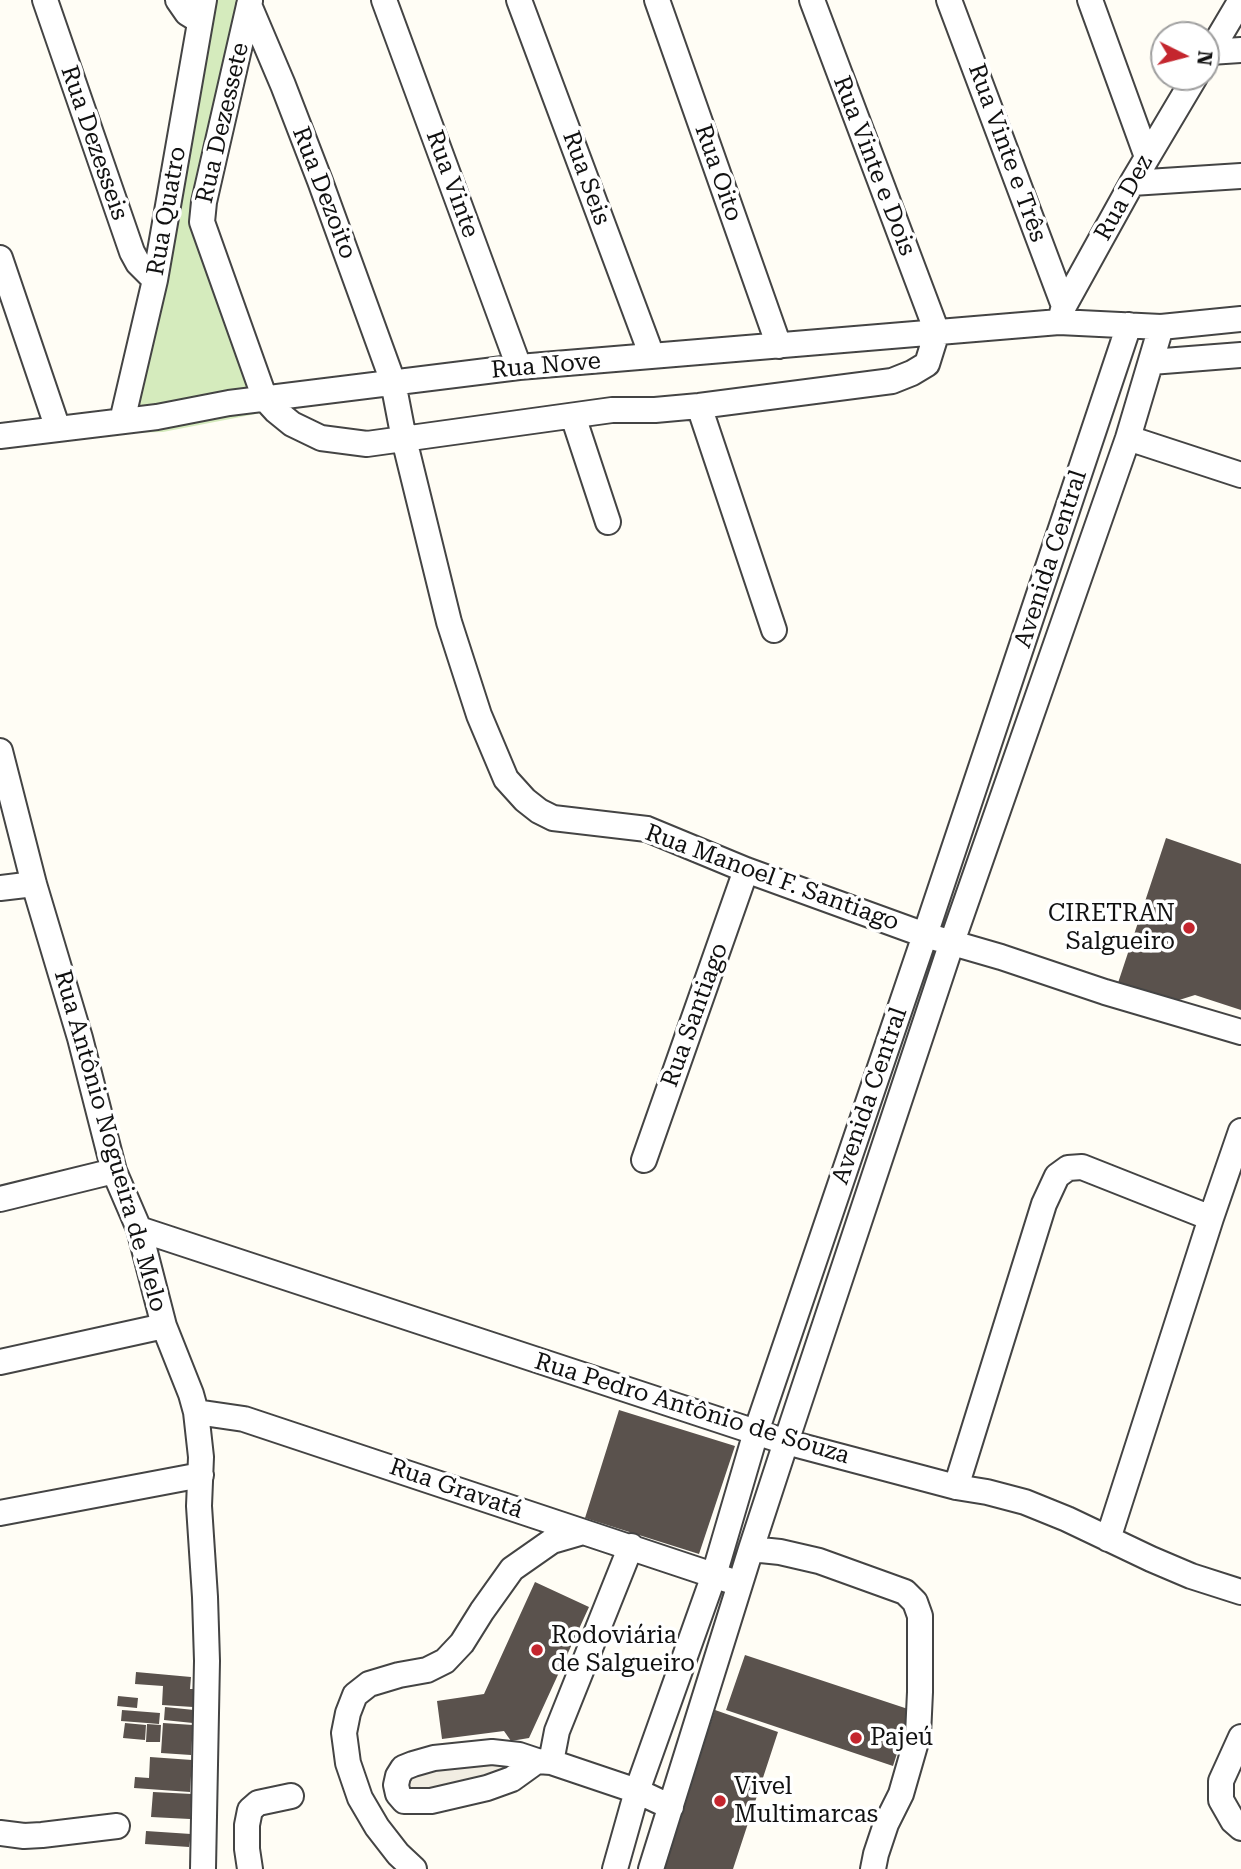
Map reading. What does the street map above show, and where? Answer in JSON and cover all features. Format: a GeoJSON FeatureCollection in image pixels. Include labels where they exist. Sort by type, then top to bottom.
{"type":"FeatureCollection","features":[{"type":"Feature","properties":{"kind":"street","name":"Rua Dezesseis"},"geometry":{"type":"LineString","coordinates":[[45,0],[132,252],[138,263],[155,280]]}},
{"type":"Feature","properties":{"kind":"street"},"geometry":{"type":"LineString","coordinates":[[178,0],[187,13],[202,11]]}},
{"type":"Feature","properties":{"kind":"street","name":"Rua Vinte"},"geometry":{"type":"LineString","coordinates":[[384,0],[519,367]]}},
{"type":"Feature","properties":{"kind":"street","name":"Rua Seis"},"geometry":{"type":"LineString","coordinates":[[519,0],[652,356]]}},
{"type":"Feature","properties":{"kind":"street","name":"Rua Oito"},"geometry":{"type":"LineString","coordinates":[[657,0],[779,346]]}},
{"type":"Feature","properties":{"kind":"street","name":"Rua Vinte e Dois"},"geometry":{"type":"LineString","coordinates":[[812,0],[937,332]]}},
{"type":"Feature","properties":{"kind":"street","name":"Rua Vinte e Três"},"geometry":{"type":"LineString","coordinates":[[949,0],[1062,314]]}},
{"type":"Feature","properties":{"kind":"street"},"geometry":{"type":"LineString","coordinates":[[1090,0],[1147,158]]}},
{"type":"Feature","properties":{"kind":"street","name":"Rua Dezoito"},"geometry":{"type":"LineString","coordinates":[[250,3],[320,181],[393,382]]}},
{"type":"Feature","properties":{"kind":"street","name":"Rua Dezessete"},"geometry":{"type":"LineString","coordinates":[[250,3],[204,202],[202,222],[265,399]]}},
{"type":"Feature","properties":{"kind":"street"},"geometry":{"type":"LineString","coordinates":[[1220,34],[1237,3]]}},
{"type":"Feature","properties":{"kind":"street","name":"Rua Quatro"},"geometry":{"type":"LineString","coordinates":[[122,421],[155,280],[202,11]]}},
{"type":"Feature","properties":{"kind":"street"},"geometry":{"type":"LineString","coordinates":[[1220,54],[1241,50]]}},
{"type":"Feature","properties":{"kind":"street","name":"Rua Dez"},"geometry":{"type":"LineString","coordinates":[[1062,314],[1132,183],[1187,91]]}},
{"type":"Feature","properties":{"kind":"street"},"geometry":{"type":"LineString","coordinates":[[1132,183],[1241,176]]}},
{"type":"Feature","properties":{"kind":"street"},"geometry":{"type":"LineString","coordinates":[[0,258],[58,429]]}},
{"type":"Feature","properties":{"kind":"street","name":"Rua Nove"},"geometry":{"type":"LineString","coordinates":[[0,436],[156,417],[229,403],[519,367],[937,332],[1062,314],[1129,325],[1161,327],[1241,319]]}},
{"type":"Feature","properties":{"kind":"street","name":"Avenida Central"},"geometry":{"type":"LineString","coordinates":[[615,1869],[637,1791],[714,1575],[756,1432],[1129,325]]}},
{"type":"Feature","properties":{"kind":"street","name":"Avenida Central"},"geometry":{"type":"LineString","coordinates":[[651,1869],[786,1442],[952,942],[1128,438],[1161,327]]}},
{"type":"Feature","properties":{"kind":"street","name":"Rua Nove"},"geometry":{"type":"LineString","coordinates":[[265,399],[292,424],[321,438],[367,444],[612,410],[699,406],[892,382],[927,364],[937,332]]}},
{"type":"Feature","properties":{"kind":"street"},"geometry":{"type":"LineString","coordinates":[[1151,362],[1241,355]]}},
{"type":"Feature","properties":{"kind":"street","name":"Rua Manoel F. Santiago"},"geometry":{"type":"LineString","coordinates":[[393,382],[404,439],[449,622],[479,715],[506,779],[539,811],[552,818],[647,829],[747,870],[925,935],[1241,1032]]}},
{"type":"Feature","properties":{"kind":"street"},"geometry":{"type":"LineString","coordinates":[[699,406],[774,630]]}},
{"type":"Feature","properties":{"kind":"street"},"geometry":{"type":"LineString","coordinates":[[573,416],[608,522]]}},
{"type":"Feature","properties":{"kind":"street"},"geometry":{"type":"LineString","coordinates":[[1128,438],[1241,475]]}},
{"type":"Feature","properties":{"kind":"street","name":"Rua Antônio Nogueira de Melo"},"geometry":{"type":"LineString","coordinates":[[0,751],[114,1171],[139,1230],[164,1326],[196,1412],[201,1457],[199,1506],[207,1661],[203,1869]]}},
{"type":"Feature","properties":{"kind":"street","name":"Rua Santiago"},"geometry":{"type":"LineString","coordinates":[[644,1160],[747,870]]}},
{"type":"Feature","properties":{"kind":"street"},"geometry":{"type":"LineString","coordinates":[[0,888],[34,884]]}},
{"type":"Feature","properties":{"kind":"street"},"geometry":{"type":"LineString","coordinates":[[1108,1539],[1241,1131]]}},
{"type":"Feature","properties":{"kind":"street"},"geometry":{"type":"LineString","coordinates":[[956,1487],[1044,1204],[1057,1176],[1068,1168],[1082,1167],[1211,1218]]}},
{"type":"Feature","properties":{"kind":"street"},"geometry":{"type":"LineString","coordinates":[[0,1199],[114,1171]]}},
{"type":"Feature","properties":{"kind":"street","name":"Rua Pedro Antônio de Souza"},"geometry":{"type":"LineString","coordinates":[[139,1230],[786,1442],[956,1487],[1026,1502],[1181,1572],[1241,1592]]}},
{"type":"Feature","properties":{"kind":"street"},"geometry":{"type":"LineString","coordinates":[[0,1362],[164,1326]]}},
{"type":"Feature","properties":{"kind":"street","name":"Rua Gravatá"},"geometry":{"type":"LineString","coordinates":[[196,1412],[244,1419],[741,1584]]}},
{"type":"Feature","properties":{"kind":"street"},"geometry":{"type":"LineString","coordinates":[[2,1518],[201,1475]]}},
{"type":"Feature","properties":{"kind":"street"},"geometry":{"type":"LineString","coordinates":[[414,1869],[377,1827],[360,1798],[348,1763],[344,1733],[355,1695],[369,1684],[427,1670],[444,1661],[462,1643],[512,1569],[552,1541],[583,1532]]}},
{"type":"Feature","properties":{"kind":"street"},"geometry":{"type":"LineString","coordinates":[[631,1546],[544,1762],[512,1779],[487,1788],[431,1801],[404,1801],[398,1794],[396,1785],[403,1768],[413,1763],[492,1752],[519,1755],[544,1762],[637,1791],[671,1807]]}},
{"type":"Feature","properties":{"kind":"street"},"geometry":{"type":"LineString","coordinates":[[751,1549],[819,1561],[905,1592],[915,1602],[920,1616],[918,1735],[901,1794],[886,1824],[873,1869]]}},
{"type":"Feature","properties":{"kind":"street"},"geometry":{"type":"LineString","coordinates":[[1241,1737],[1221,1781],[1221,1800],[1233,1821],[1241,1828]]}},
{"type":"Feature","properties":{"kind":"street"},"geometry":{"type":"LineString","coordinates":[[250,1869],[247,1837],[250,1810],[258,1803],[291,1796]]}},
{"type":"Feature","properties":{"kind":"street"},"geometry":{"type":"LineString","coordinates":[[0,1833],[42,1835],[117,1826]]}},
{"type":"Feature","properties":{"kind":"green space"},"geometry":{"type":"Polygon","coordinates":[[[201,0],[245,0],[198,215],[261,413],[163,432],[125,433],[201,0]]]}},
{"type":"Feature","properties":{"kind":"shaded area"},"geometry":{"type":"Polygon","coordinates":[[[462,1763],[517,1764],[510,1777],[405,1793],[408,1777],[462,1763]]]}},
{"type":"Feature","properties":{"kind":"building","name":"CIRETRAN Salgueiro"},"geometry":{"type":"Polygon","coordinates":[[[1166,838],[1241,864],[1241,1010],[1195,995],[1160,1006],[1115,992],[1166,838]]]}},
{"type":"Feature","properties":{"kind":"building"},"geometry":{"type":"Polygon","coordinates":[[[619,1410],[735,1446],[699,1554],[585,1518],[619,1410]]]}},
{"type":"Feature","properties":{"kind":"building","name":"Rodoviária de Salgueiro"},"geometry":{"type":"Polygon","coordinates":[[[535,1582],[589,1607],[529,1738],[511,1741],[504,1731],[442,1739],[437,1701],[484,1694],[535,1582]]]}},
{"type":"Feature","properties":{"kind":"building","name":"Pajeú"},"geometry":{"type":"Polygon","coordinates":[[[745,1655],[911,1710],[893,1766],[726,1710],[745,1655]]]}},
{"type":"Feature","properties":{"kind":"building"},"geometry":{"type":"Polygon","coordinates":[[[136,1672],[191,1677],[190,1689],[195,1689],[193,1707],[162,1705],[163,1686],[135,1684],[136,1672]]]}},
{"type":"Feature","properties":{"kind":"building"},"geometry":{"type":"Polygon","coordinates":[[[118,1696],[138,1698],[137,1708],[117,1706],[118,1696]]]}},
{"type":"Feature","properties":{"kind":"building"},"geometry":{"type":"Polygon","coordinates":[[[165,1707],[194,1710],[193,1723],[164,1720],[165,1707]]]}},
{"type":"Feature","properties":{"kind":"building"},"geometry":{"type":"Polygon","coordinates":[[[122,1710],[160,1713],[159,1724],[121,1721],[122,1710]]]}},
{"type":"Feature","properties":{"kind":"building","name":"Vivel Multimarcas"},"geometry":{"type":"Polygon","coordinates":[[[715,1710],[778,1732],[733,1869],[662,1869],[715,1710]]]}},
{"type":"Feature","properties":{"kind":"building"},"geometry":{"type":"Polygon","coordinates":[[[125,1723],[146,1725],[145,1740],[123,1738],[125,1723]]]}},
{"type":"Feature","properties":{"kind":"building"},"geometry":{"type":"Polygon","coordinates":[[[163,1723],[193,1725],[191,1755],[161,1753],[163,1723]]]}},
{"type":"Feature","properties":{"kind":"building"},"geometry":{"type":"Polygon","coordinates":[[[147,1724],[161,1725],[160,1742],[146,1742],[147,1724]]]}},
{"type":"Feature","properties":{"kind":"building"},"geometry":{"type":"Polygon","coordinates":[[[150,1757],[192,1760],[190,1792],[134,1788],[135,1777],[149,1778],[150,1757]]]}},
{"type":"Feature","properties":{"kind":"building"},"geometry":{"type":"Polygon","coordinates":[[[153,1792],[192,1794],[190,1819],[151,1817],[153,1792]]]}},
{"type":"Feature","properties":{"kind":"building"},"geometry":{"type":"Polygon","coordinates":[[[146,1831],[191,1834],[189,1847],[145,1844],[146,1831]]]}},
{"type":"Feature","properties":{"kind":"place","name":"CIRETRAN Salgueiro"},"geometry":{"type":"Point","coordinates":[1189,928]}},
{"type":"Feature","properties":{"kind":"place","name":"Rodoviária de Salgueiro"},"geometry":{"type":"Point","coordinates":[537,1650]}},
{"type":"Feature","properties":{"kind":"place","name":"Pajeú"},"geometry":{"type":"Point","coordinates":[856,1738]}},
{"type":"Feature","properties":{"kind":"place","name":"Vivel Multimarcas"},"geometry":{"type":"Point","coordinates":[720,1801]}}]}
